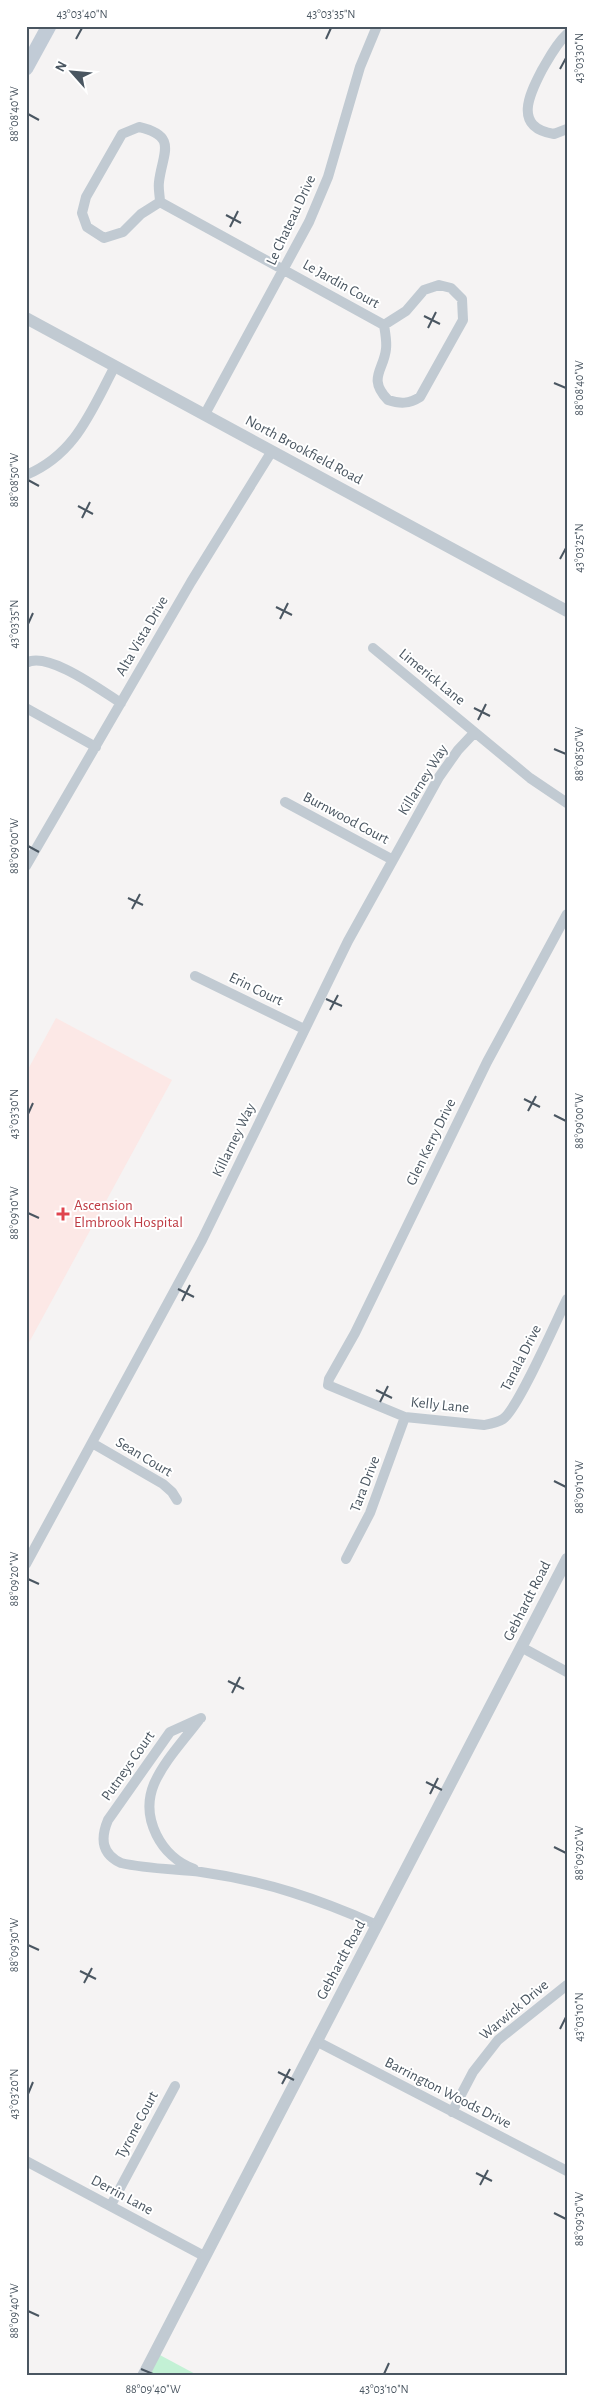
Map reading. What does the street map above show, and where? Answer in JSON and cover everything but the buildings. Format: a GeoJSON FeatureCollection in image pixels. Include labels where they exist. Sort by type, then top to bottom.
{"type":"FeatureCollection","features":[{"type":"Feature","properties":{"kind":"main road"},"geometry":{"type":"LineString","coordinates":[[26,68],[49,26]]}},
{"type":"Feature","properties":{"kind":"street","name":"Le Chateau Drive"},"geometry":{"type":"LineString","coordinates":[[205,414],[309,222],[328,177],[358,74],[377,26]]}},
{"type":"Feature","properties":{"kind":"street"},"geometry":{"type":"LineString","coordinates":[[567,34],[544,65],[527,106],[527,115],[538,128],[554,134],[567,129]]}},
{"type":"Feature","properties":{"kind":"street"},"geometry":{"type":"LineString","coordinates":[[139,127],[153,130],[163,138],[166,146],[166,154],[159,182],[160,202],[141,214],[123,232],[104,238],[87,227],[82,213],[86,197],[116,142],[122,134],[139,127]]}},
{"type":"Feature","properties":{"kind":"street","name":"Le Jardin Court"},"geometry":{"type":"LineString","coordinates":[[160,202],[384,325]]}},
{"type":"Feature","properties":{"kind":"street","name":"Le Jardin Court"},"geometry":{"type":"LineString","coordinates":[[444,285],[451,288],[457,292],[464,305],[463,320],[450,345],[424,391],[413,402],[404,403],[388,400],[378,385],[377,376],[386,350],[384,325],[399,316],[418,295],[432,286],[444,285]]}},
{"type":"Feature","properties":{"kind":"street","name":"North Brookfield Road"},"geometry":{"type":"LineString","coordinates":[[26,318],[567,611]]}},
{"type":"Feature","properties":{"kind":"street"},"geometry":{"type":"LineString","coordinates":[[26,475],[52,462],[66,450],[80,431],[115,366]]}},
{"type":"Feature","properties":{"kind":"street","name":"Alta Vista Drive"},"geometry":{"type":"LineString","coordinates":[[26,866],[191,582],[272,451]]}},
{"type":"Feature","properties":{"kind":"street","name":"Limerick Lane"},"geometry":{"type":"LineString","coordinates":[[373,648],[530,778],[567,803]]}},
{"type":"Feature","properties":{"kind":"street"},"geometry":{"type":"LineString","coordinates":[[26,663],[31,660],[50,662],[121,702]]}},
{"type":"Feature","properties":{"kind":"street"},"geometry":{"type":"LineString","coordinates":[[26,708],[96,747]]}},
{"type":"Feature","properties":{"kind":"street","name":"Killarney Way"},"geometry":{"type":"LineString","coordinates":[[26,1564],[202,1240],[348,941],[439,777],[458,750],[474,733]]}},
{"type":"Feature","properties":{"kind":"street","name":"Burnwood Court"},"geometry":{"type":"LineString","coordinates":[[285,802],[393,860]]}},
{"type":"Feature","properties":{"kind":"street","name":"Glen Kerry Drive"},"geometry":{"type":"LineString","coordinates":[[328,1385],[329,1379],[355,1333],[487,1062],[567,914]]}},
{"type":"Feature","properties":{"kind":"street","name":"Erin Court"},"geometry":{"type":"LineString","coordinates":[[195,976],[304,1029]]}},
{"type":"Feature","properties":{"kind":"street","name":"Tanala Drive"},"geometry":{"type":"LineString","coordinates":[[494,1423],[503,1419],[517,1400],[567,1299]]}},
{"type":"Feature","properties":{"kind":"street","name":"Kelly Lane"},"geometry":{"type":"LineString","coordinates":[[328,1385],[405,1417],[484,1425],[494,1423]]}},
{"type":"Feature","properties":{"kind":"street","name":"Tara Drive"},"geometry":{"type":"LineString","coordinates":[[346,1559],[370,1513],[405,1417]]}},
{"type":"Feature","properties":{"kind":"street","name":"Sean Court"},"geometry":{"type":"LineString","coordinates":[[92,1444],[163,1484],[177,1500]]}},
{"type":"Feature","properties":{"kind":"street","name":"Gebhardt Road"},"geometry":{"type":"LineString","coordinates":[[143,2376],[567,1559]]}},
{"type":"Feature","properties":{"kind":"street"},"geometry":{"type":"LineString","coordinates":[[521,1648],[567,1672]]}},
{"type":"Feature","properties":{"kind":"street","name":"Putneys Court"},"geometry":{"type":"LineString","coordinates":[[202,1872],[188,1867],[173,1857],[162,1845],[154,1832],[150,1803],[153,1786],[159,1774],[201,1718],[170,1732],[108,1820],[103,1832],[102,1842],[106,1851],[113,1859],[121,1863],[202,1872],[300,1893],[377,1925]]}},
{"type":"Feature","properties":{"kind":"street","name":"Warwick Drive"},"geometry":{"type":"LineString","coordinates":[[452,2112],[473,2072],[498,2040],[567,1986]]}},
{"type":"Feature","properties":{"kind":"street","name":"Barrington Woods Drive"},"geometry":{"type":"LineString","coordinates":[[316,2041],[567,2171]]}},
{"type":"Feature","properties":{"kind":"street","name":"Tyrone Court"},"geometry":{"type":"LineString","coordinates":[[111,2205],[175,2086]]}},
{"type":"Feature","properties":{"kind":"street","name":"Derrin Lane"},"geometry":{"type":"LineString","coordinates":[[26,2161],[204,2256]]}},
{"type":"Feature","properties":{"kind":"shaded area","name":"Ascension Elmbrook Hospital"},"geometry":{"type":"Polygon","coordinates":[[[56,1018],[172,1080],[26,1348],[26,1073],[56,1018]]]}},
{"type":"Feature","properties":{"kind":"green space"},"geometry":{"type":"Polygon","coordinates":[[[158,2354],[199,2376],[149,2376],[158,2354]]]}},
{"type":"Feature","properties":{"kind":"place","name":"Ascension Elmbrook Hospital"},"geometry":{"type":"Point","coordinates":[63,1214]}}]}
